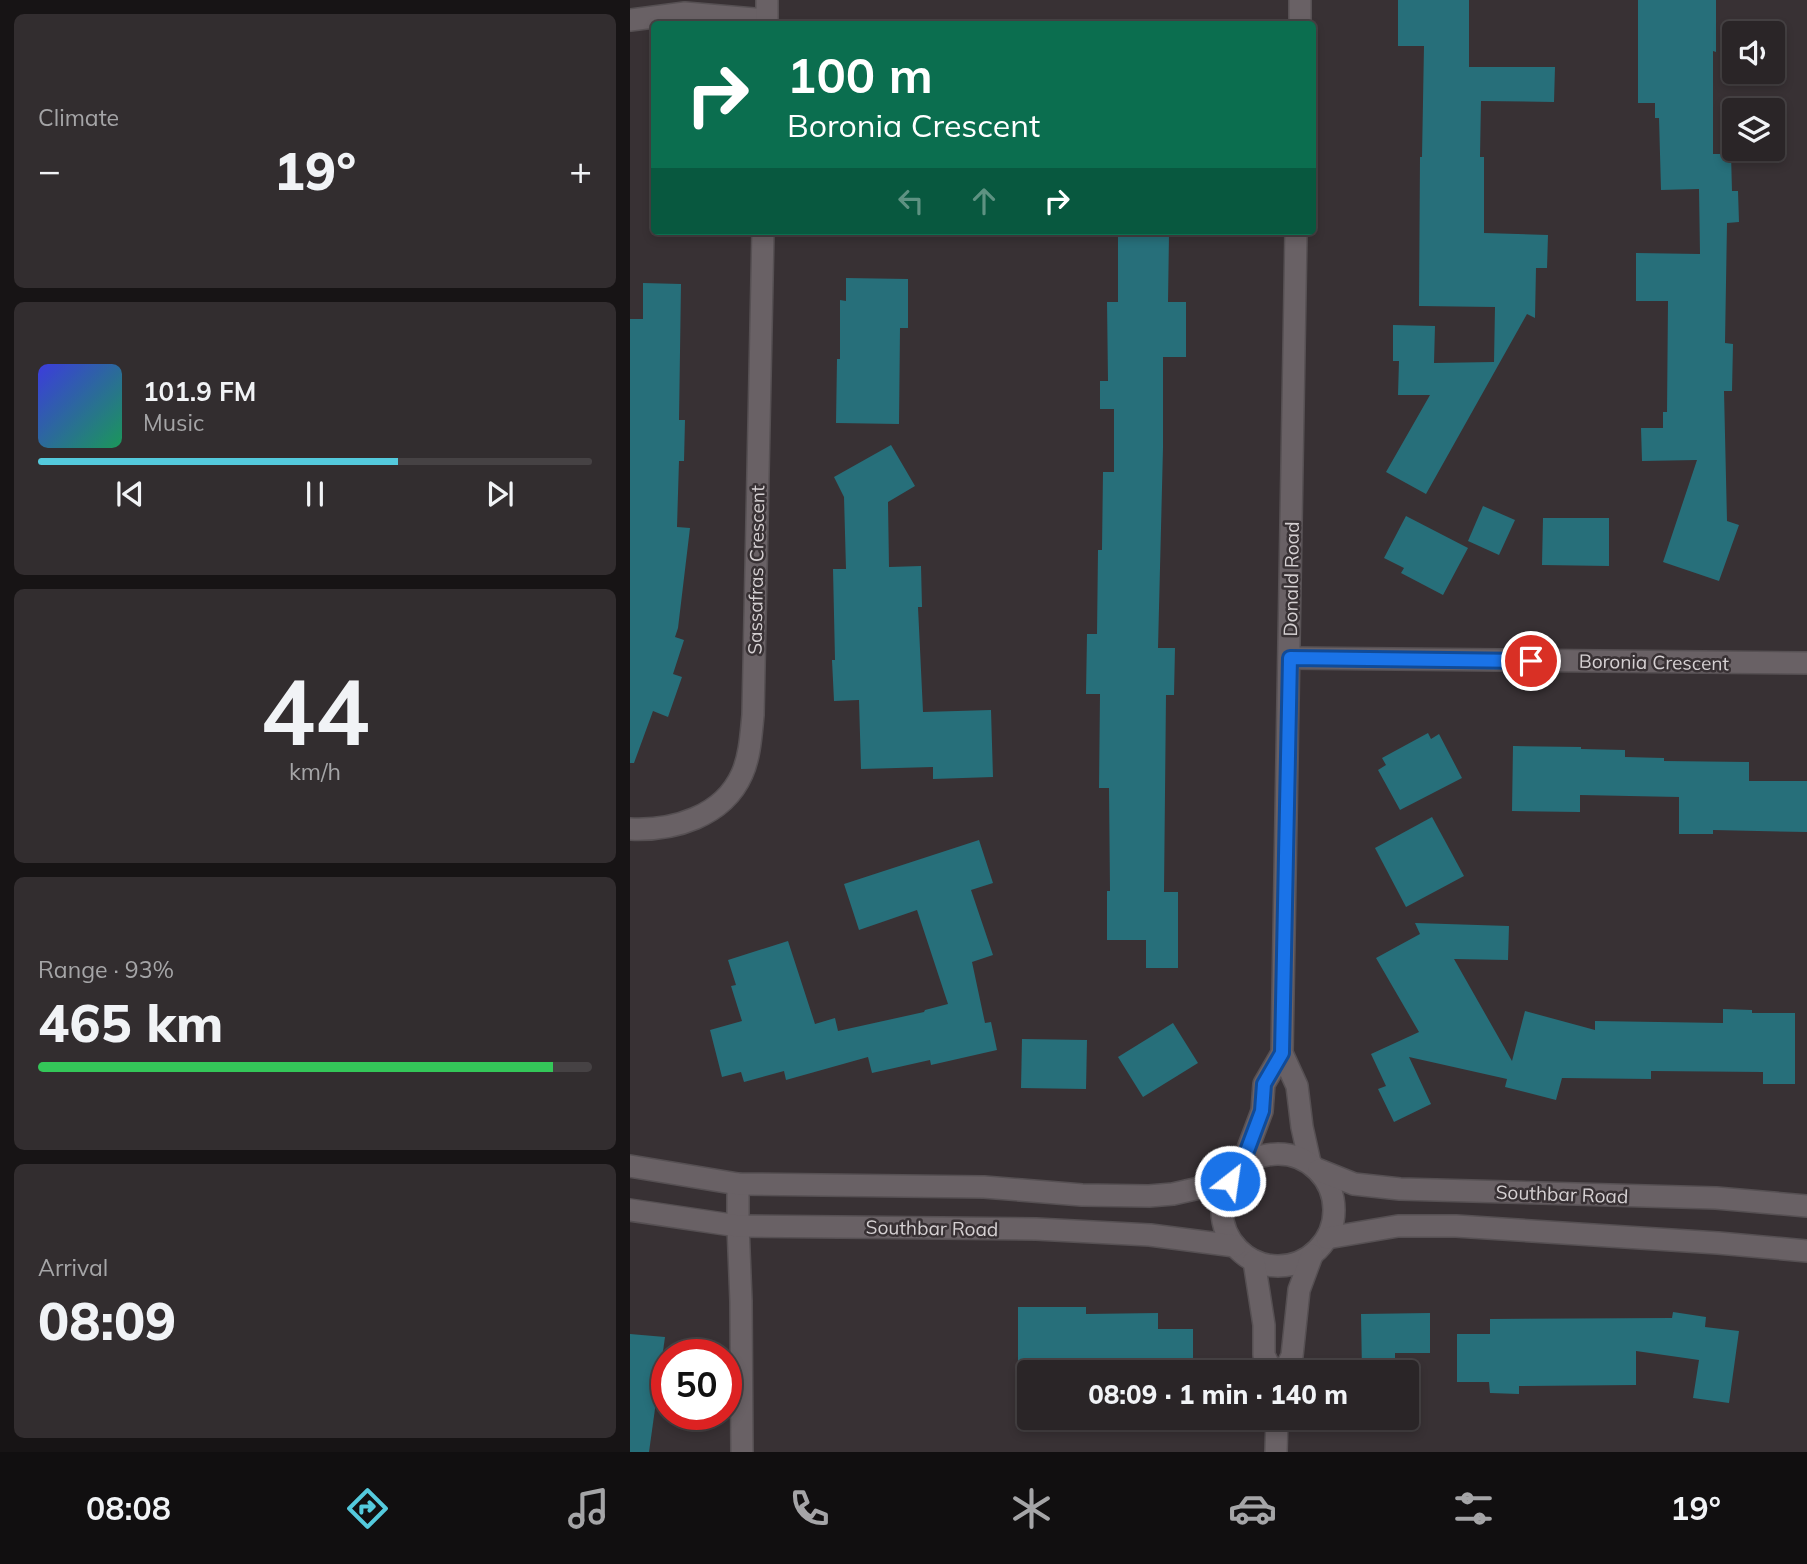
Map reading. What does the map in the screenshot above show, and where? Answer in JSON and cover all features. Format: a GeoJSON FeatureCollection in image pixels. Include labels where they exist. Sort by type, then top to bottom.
{"type":"FeatureCollection","features":[{"type":"Feature","properties":{"kind":"street"},"geometry":{"type":"LineString","coordinates":[[1300,0],[1300,21]]}},
{"type":"Feature","properties":{"kind":"street"},"geometry":{"type":"LineString","coordinates":[[630,20],[685,13],[767,15]]}},
{"type":"Feature","properties":{"kind":"street","name":"Sassafras Crescent"},"geometry":{"type":"LineString","coordinates":[[630,829],[685,823],[712,810],[726,797],[741,776],[749,753],[753,715],[763,235]]}},
{"type":"Feature","properties":{"kind":"street","name":"Donald Road"},"geometry":{"type":"LineString","coordinates":[[1296,235],[1282,1053],[1297,1086],[1302,1126],[1315,1166]]}},
{"type":"Feature","properties":{"kind":"street","name":"Boronia Crescent"},"geometry":{"type":"LineString","coordinates":[[1290,658],[1807,663]]}},
{"type":"Feature","properties":{"kind":"street","name":"Donald Road"},"geometry":{"type":"LineString","coordinates":[[1235,1174],[1262,1111],[1264,1084],[1282,1053]]}},
{"type":"Feature","properties":{"kind":"street"},"geometry":{"type":"LineString","coordinates":[[630,1166],[738,1184],[984,1187],[1082,1195],[1149,1196],[1198,1189],[1235,1174],[1256,1158],[1275,1153],[1293,1155],[1315,1166],[1327,1181],[1335,1203],[1333,1227],[1312,1255],[1299,1290],[1290,1360]]}},
{"type":"Feature","properties":{"kind":"street","name":"Southbar Road"},"geometry":{"type":"LineString","coordinates":[[1315,1166],[1354,1184],[1400,1189],[1716,1198],[1807,1206]]}},
{"type":"Feature","properties":{"kind":"street"},"geometry":{"type":"LineString","coordinates":[[1235,1174],[1223,1196],[1222,1214],[1226,1231],[1235,1246],[1254,1261],[1266,1265],[1290,1265],[1312,1255]]}},
{"type":"Feature","properties":{"kind":"street"},"geometry":{"type":"LineString","coordinates":[[738,1184],[742,1452]]}},
{"type":"Feature","properties":{"kind":"street","name":"Southbar Road"},"geometry":{"type":"LineString","coordinates":[[630,1210],[738,1226],[1036,1229],[1150,1235],[1235,1246]]}},
{"type":"Feature","properties":{"kind":"street","name":"Southbar Road"},"geometry":{"type":"LineString","coordinates":[[1327,1238],[1398,1226],[1456,1226],[1807,1251]]}},
{"type":"Feature","properties":{"kind":"street"},"geometry":{"type":"LineString","coordinates":[[1254,1261],[1267,1360]]}},
{"type":"Feature","properties":{"kind":"street"},"geometry":{"type":"LineString","coordinates":[[1276,1452],[1277,1430]]}},
{"type":"Feature","properties":{"kind":"building"},"geometry":{"type":"Polygon","coordinates":[[[1398,0],[1469,0],[1469,67],[1555,67],[1554,102],[1481,101],[1480,157],[1484,157],[1484,233],[1548,235],[1547,268],[1536,268],[1535,318],[1527,314],[1426,494],[1386,472],[1430,395],[1398,395],[1399,361],[1393,361],[1393,325],[1435,326],[1434,363],[1494,362],[1495,307],[1419,306],[1424,46],[1398,46],[1398,0]]]}},
{"type":"Feature","properties":{"kind":"building"},"geometry":{"type":"Polygon","coordinates":[[[1638,0],[1716,0],[1713,154],[1722,154],[1722,161],[1731,161],[1732,191],[1738,191],[1739,222],[1727,223],[1725,343],[1733,344],[1732,391],[1724,391],[1727,521],[1739,525],[1719,581],[1663,562],[1697,460],[1642,461],[1641,428],[1663,428],[1663,412],[1667,412],[1668,301],[1636,301],[1636,253],[1700,254],[1699,189],[1661,190],[1659,118],[1655,118],[1655,103],[1638,103],[1638,0]]]}},
{"type":"Feature","properties":{"kind":"building"},"geometry":{"type":"Polygon","coordinates":[[[1118,235],[1169,235],[1168,302],[1186,302],[1186,357],[1163,357],[1158,648],[1175,648],[1174,695],[1166,695],[1164,892],[1178,892],[1178,968],[1146,968],[1146,940],[1107,940],[1107,891],[1110,891],[1109,788],[1099,788],[1100,694],[1086,694],[1087,634],[1097,634],[1098,550],[1102,550],[1103,472],[1114,472],[1114,409],[1100,409],[1100,381],[1108,381],[1107,302],[1118,302],[1118,235]]]}},
{"type":"Feature","properties":{"kind":"building"},"geometry":{"type":"Polygon","coordinates":[[[846,278],[908,279],[908,328],[900,328],[899,424],[836,423],[840,300],[846,301],[846,278]]]}},
{"type":"Feature","properties":{"kind":"building"},"geometry":{"type":"Polygon","coordinates":[[[643,283],[681,284],[679,420],[685,420],[684,461],[679,461],[677,527],[690,528],[675,637],[684,640],[673,674],[682,677],[668,717],[653,711],[634,763],[630,763],[630,319],[643,319],[643,283]]]}},
{"type":"Feature","properties":{"kind":"building"},"geometry":{"type":"Polygon","coordinates":[[[891,445],[915,486],[888,502],[889,567],[921,566],[922,607],[918,607],[923,712],[991,710],[993,777],[933,779],[933,767],[861,769],[859,700],[834,701],[833,569],[846,569],[844,497],[834,477],[891,445]]]}},
{"type":"Feature","properties":{"kind":"building"},"geometry":{"type":"Polygon","coordinates":[[[1483,506],[1515,520],[1499,555],[1468,541],[1483,506]]]}},
{"type":"Feature","properties":{"kind":"building"},"geometry":{"type":"Polygon","coordinates":[[[1406,516],[1468,548],[1443,595],[1401,573],[1404,568],[1384,558],[1406,516]]]}},
{"type":"Feature","properties":{"kind":"building"},"geometry":{"type":"Polygon","coordinates":[[[1543,518],[1609,518],[1609,566],[1542,565],[1543,518]]]}},
{"type":"Feature","properties":{"kind":"building"},"geometry":{"type":"Polygon","coordinates":[[[1428,733],[1431,739],[1439,734],[1462,778],[1400,810],[1378,770],[1386,765],[1382,758],[1428,733]]]}},
{"type":"Feature","properties":{"kind":"building"},"geometry":{"type":"Polygon","coordinates":[[[1513,746],[1625,750],[1625,757],[1664,758],[1664,761],[1749,762],[1749,781],[1807,781],[1807,832],[1713,830],[1713,834],[1679,834],[1679,797],[1580,795],[1580,812],[1512,811],[1513,746]]]}},
{"type":"Feature","properties":{"kind":"building"},"geometry":{"type":"Polygon","coordinates":[[[1432,817],[1464,876],[1406,907],[1375,848],[1432,817]]]}},
{"type":"Feature","properties":{"kind":"building"},"geometry":{"type":"Polygon","coordinates":[[[979,840],[993,883],[971,890],[993,955],[972,962],[985,1023],[991,1022],[997,1050],[931,1065],[930,1060],[872,1073],[868,1057],[786,1080],[784,1071],[744,1082],[741,1072],[722,1077],[710,1030],[742,1021],[731,986],[736,985],[728,960],[788,941],[815,1024],[835,1018],[838,1031],[948,1004],[917,910],[859,930],[844,884],[979,840]]]}},
{"type":"Feature","properties":{"kind":"building"},"geometry":{"type":"Polygon","coordinates":[[[1415,923],[1509,926],[1508,960],[1454,959],[1512,1061],[1525,1011],[1595,1030],[1595,1021],[1723,1023],[1723,1009],[1752,1010],[1752,1013],[1795,1013],[1795,1084],[1763,1084],[1763,1072],[1651,1071],[1651,1079],[1562,1078],[1556,1100],[1505,1087],[1507,1079],[1409,1057],[1431,1104],[1394,1122],[1378,1089],[1386,1086],[1371,1054],[1419,1032],[1376,958],[1420,934],[1415,923]]]}},
{"type":"Feature","properties":{"kind":"building"},"geometry":{"type":"Polygon","coordinates":[[[1173,1023],[1198,1063],[1143,1097],[1118,1057],[1173,1023]]]}},
{"type":"Feature","properties":{"kind":"building"},"geometry":{"type":"Polygon","coordinates":[[[1022,1039],[1087,1040],[1086,1089],[1021,1088],[1022,1039]]]}},
{"type":"Feature","properties":{"kind":"building"},"geometry":{"type":"Polygon","coordinates":[[[1018,1307],[1086,1307],[1086,1314],[1158,1313],[1158,1329],[1193,1329],[1193,1360],[1018,1360],[1018,1307]]]}},
{"type":"Feature","properties":{"kind":"building"},"geometry":{"type":"Polygon","coordinates":[[[1673,1312],[1706,1317],[1705,1327],[1739,1331],[1729,1403],[1693,1398],[1699,1360],[1636,1351],[1636,1385],[1519,1386],[1519,1394],[1490,1393],[1489,1382],[1457,1382],[1457,1334],[1490,1334],[1490,1319],[1672,1318],[1673,1312]]]}},
{"type":"Feature","properties":{"kind":"building"},"geometry":{"type":"Polygon","coordinates":[[[1430,1313],[1430,1353],[1395,1353],[1395,1360],[1362,1360],[1361,1314],[1430,1313]]]}},
{"type":"Feature","properties":{"kind":"building"},"geometry":{"type":"Polygon","coordinates":[[[630,1334],[665,1337],[651,1339],[652,1430],[649,1452],[630,1452],[630,1334]]]}},
{"type":"Feature","properties":{"kind":"route"},"geometry":{"type":"LineString","coordinates":[[1230,1181],[1241,1167],[1262,1111],[1264,1084],[1282,1053],[1290,658],[1531,661]]}}]}
